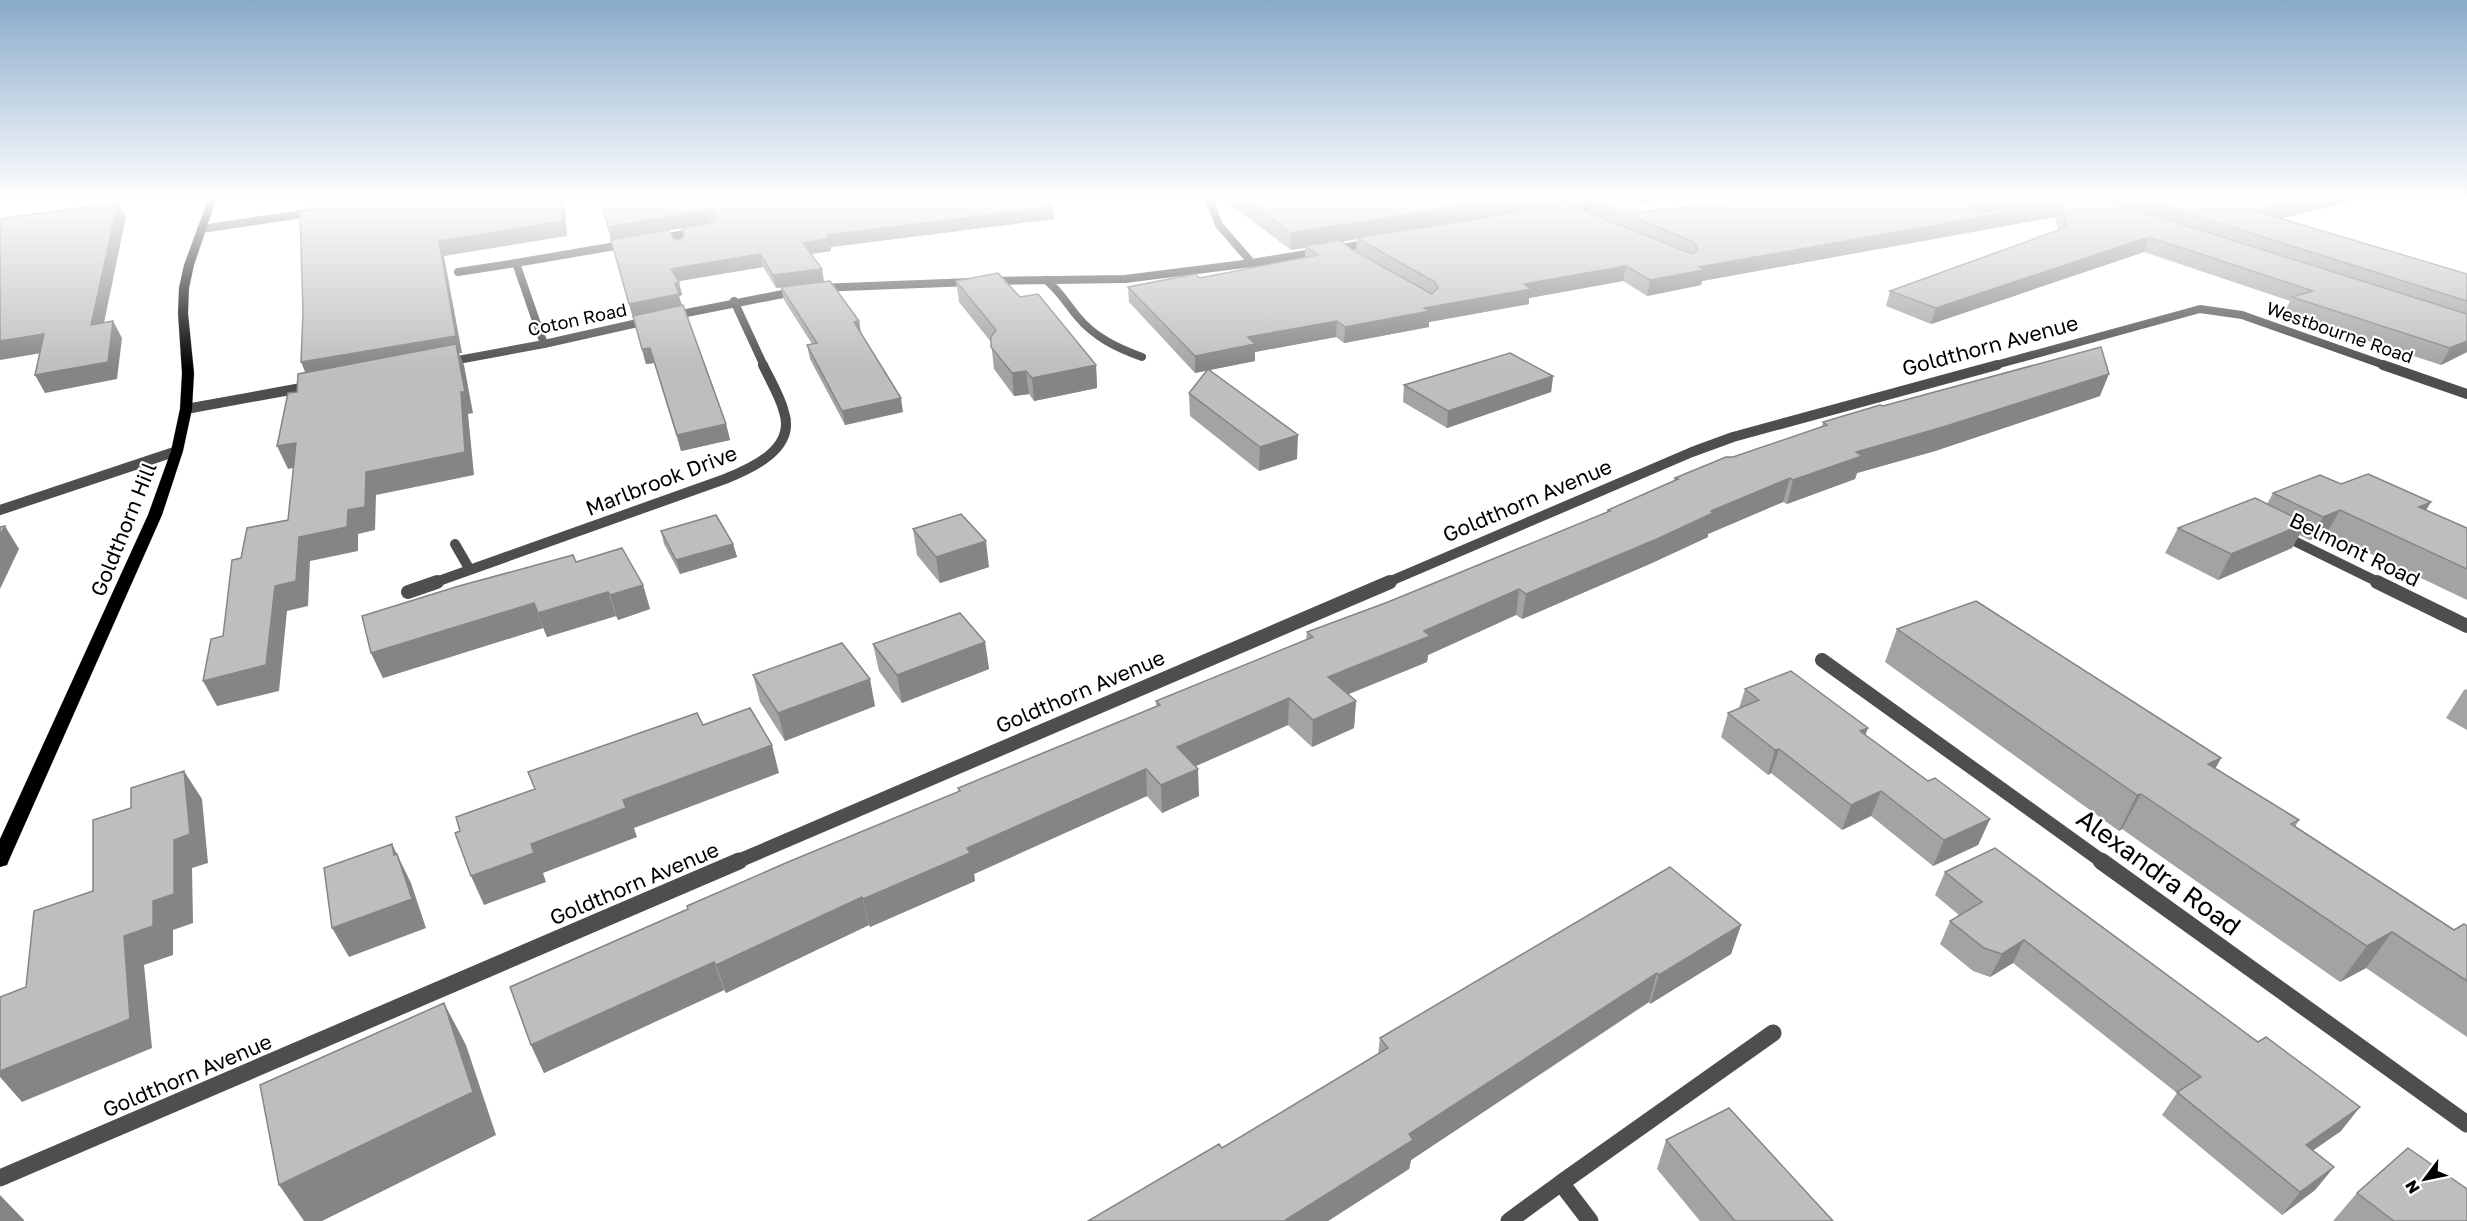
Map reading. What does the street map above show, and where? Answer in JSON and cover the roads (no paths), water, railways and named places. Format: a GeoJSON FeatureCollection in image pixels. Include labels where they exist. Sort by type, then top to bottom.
{"type":"FeatureCollection","features":[{"type":"Feature","properties":{"kind":"main road","name":"Goldthorn Hill"},"geometry":{"type":"LineString","coordinates":[[0,860],[150,525],[177,451],[186,409],[188,373],[183,312],[184,288],[193,254]]}},
{"type":"Feature","properties":{"kind":"street"},"geometry":{"type":"LineString","coordinates":[[458,272],[565,254]]}},
{"type":"Feature","properties":{"kind":"street"},"geometry":{"type":"LineString","coordinates":[[1244,254],[1252,263]]}},
{"type":"Feature","properties":{"kind":"street"},"geometry":{"type":"LineString","coordinates":[[667,316],[734,301],[809,289],[843,286],[1125,279],[1306,254]]}},
{"type":"Feature","properties":{"kind":"street"},"geometry":{"type":"LineString","coordinates":[[1348,254],[1353,258]]}},
{"type":"Feature","properties":{"kind":"street"},"geometry":{"type":"LineString","coordinates":[[516,262],[544,344]]}},
{"type":"Feature","properties":{"kind":"street"},"geometry":{"type":"LineString","coordinates":[[1046,280],[1060,289],[1074,313],[1090,331],[1125,351],[1142,357]]}},
{"type":"Feature","properties":{"kind":"street","name":"Marlbrook Drive"},"geometry":{"type":"LineString","coordinates":[[408,592],[725,480],[748,470],[769,456],[782,442],[788,427],[785,413],[734,301]]}},
{"type":"Feature","properties":{"kind":"street","name":"Westbourne Road"},"geometry":{"type":"LineString","coordinates":[[2200,309],[2242,315],[2467,394]]}},
{"type":"Feature","properties":{"kind":"street","name":"Goldthorn Avenue"},"geometry":{"type":"LineString","coordinates":[[0,1178],[1692,452],[1733,437],[2200,309]]}},
{"type":"Feature","properties":{"kind":"street","name":"Coton Road"},"geometry":{"type":"LineString","coordinates":[[439,363],[544,344],[656,319]]}},
{"type":"Feature","properties":{"kind":"street"},"geometry":{"type":"LineString","coordinates":[[186,409],[325,384]]}},
{"type":"Feature","properties":{"kind":"street"},"geometry":{"type":"LineString","coordinates":[[0,510],[177,451]]}},
{"type":"Feature","properties":{"kind":"street","name":"Belmont Road"},"geometry":{"type":"LineString","coordinates":[[2268,528],[2467,626]]}},
{"type":"Feature","properties":{"kind":"street"},"geometry":{"type":"LineString","coordinates":[[455,544],[470,570]]}},
{"type":"Feature","properties":{"kind":"street","name":"Alexandra Road"},"geometry":{"type":"LineString","coordinates":[[1822,660],[2467,1124]]}},
{"type":"Feature","properties":{"kind":"street"},"geometry":{"type":"LineString","coordinates":[[1509,1221],[1773,1033]]}},
{"type":"Feature","properties":{"kind":"street"},"geometry":{"type":"LineString","coordinates":[[1561,1183],[1590,1221]]}}]}
